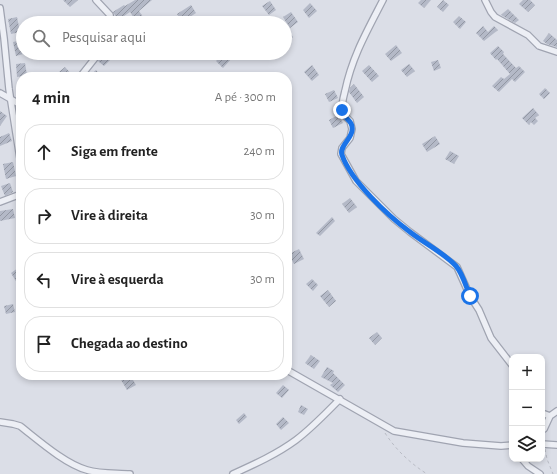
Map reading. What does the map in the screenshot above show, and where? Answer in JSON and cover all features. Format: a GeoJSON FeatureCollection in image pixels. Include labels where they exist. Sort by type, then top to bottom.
{"type":"FeatureCollection","features":[{"type":"Feature","properties":{"kind":"street"},"geometry":{"type":"LineString","coordinates":[[96,0],[110,16]]}},
{"type":"Feature","properties":{"kind":"street"},"geometry":{"type":"LineString","coordinates":[[383,0],[356,53],[348,74],[342,110],[343,115],[352,125],[352,129],[350,138],[342,148],[341,154],[356,181],[379,205],[410,232],[457,266],[491,338],[509,361]]}},
{"type":"Feature","properties":{"kind":"street"},"geometry":{"type":"LineString","coordinates":[[485,0],[490,12],[495,17],[528,35],[539,46],[557,52]]}},
{"type":"Feature","properties":{"kind":"street"},"geometry":{"type":"LineString","coordinates":[[0,8],[9,89],[16,132]]}},
{"type":"Feature","properties":{"kind":"street"},"geometry":{"type":"LineString","coordinates":[[84,72],[93,60]]}},
{"type":"Feature","properties":{"kind":"street"},"geometry":{"type":"LineString","coordinates":[[0,93],[16,102]]}},
{"type":"Feature","properties":{"kind":"street"},"geometry":{"type":"LineString","coordinates":[[0,202],[16,196]]}},
{"type":"Feature","properties":{"kind":"street"},"geometry":{"type":"LineString","coordinates":[[292,373],[329,395],[340,399],[380,424],[398,432],[463,443],[509,445]]}},
{"type":"Feature","properties":{"kind":"street"},"geometry":{"type":"LineString","coordinates":[[234,474],[295,441],[340,399]]}},
{"type":"Feature","properties":{"kind":"street"},"geometry":{"type":"LineString","coordinates":[[545,426],[550,416],[557,411]]}},
{"type":"Feature","properties":{"kind":"street"},"geometry":{"type":"LineString","coordinates":[[545,414],[550,416]]}},
{"type":"Feature","properties":{"kind":"street"},"geometry":{"type":"LineString","coordinates":[[0,422],[20,426],[76,466],[87,470],[130,474]]}},
{"type":"Feature","properties":{"kind":"street"},"geometry":{"type":"LineString","coordinates":[[545,445],[557,445]]}},
{"type":"Feature","properties":{"kind":"street"},"geometry":{"type":"LineString","coordinates":[[525,462],[540,474]]}},
{"type":"Feature","properties":{"kind":"path"},"geometry":{"type":"LineString","coordinates":[[380,424],[389,440],[411,464],[427,474]]}},
{"type":"Feature","properties":{"kind":"path"},"geometry":{"type":"LineString","coordinates":[[545,452],[553,474]]}},
{"type":"Feature","properties":{"kind":"building"},"geometry":{"type":"Polygon","coordinates":[[[63,0],[78,0],[70,7],[63,0]]]}},
{"type":"Feature","properties":{"kind":"building"},"geometry":{"type":"Polygon","coordinates":[[[135,0],[152,0],[139,11],[142,16],[133,16],[130,12],[124,16],[116,16],[113,12],[124,5],[125,6],[135,0]]]}},
{"type":"Feature","properties":{"kind":"building"},"geometry":{"type":"Polygon","coordinates":[[[421,0],[431,0],[424,8],[418,3],[421,0]]]}},
{"type":"Feature","properties":{"kind":"building"},"geometry":{"type":"Polygon","coordinates":[[[443,0],[449,5],[443,12],[437,7],[443,0]]]}},
{"type":"Feature","properties":{"kind":"building"},"geometry":{"type":"Polygon","coordinates":[[[523,0],[530,0],[535,5],[528,12],[519,4],[523,0]]]}},
{"type":"Feature","properties":{"kind":"building"},"geometry":{"type":"Polygon","coordinates":[[[270,1],[276,10],[269,15],[262,6],[270,1]]]}},
{"type":"Feature","properties":{"kind":"building"},"geometry":{"type":"Polygon","coordinates":[[[310,3],[317,11],[309,18],[303,10],[310,3]]]}},
{"type":"Feature","properties":{"kind":"building"},"geometry":{"type":"Polygon","coordinates":[[[191,5],[196,13],[191,16],[178,16],[177,14],[191,5]]]}},
{"type":"Feature","properties":{"kind":"building"},"geometry":{"type":"Polygon","coordinates":[[[508,9],[519,20],[515,23],[501,15],[508,9]]]}},
{"type":"Feature","properties":{"kind":"building"},"geometry":{"type":"Polygon","coordinates":[[[291,12],[298,22],[292,26],[292,16],[285,16],[291,12]]]}},
{"type":"Feature","properties":{"kind":"building"},"geometry":{"type":"Polygon","coordinates":[[[459,16],[466,22],[460,29],[453,22],[459,16]]]}},
{"type":"Feature","properties":{"kind":"building"},"geometry":{"type":"Polygon","coordinates":[[[16,17],[16,33],[11,34],[8,19],[16,17]]]}},
{"type":"Feature","properties":{"kind":"building"},"geometry":{"type":"Polygon","coordinates":[[[483,26],[488,32],[494,26],[498,30],[484,41],[476,33],[483,26]]]}},
{"type":"Feature","properties":{"kind":"building"},"geometry":{"type":"Polygon","coordinates":[[[549,33],[557,40],[557,47],[543,41],[549,33]]]}},
{"type":"Feature","properties":{"kind":"building"},"geometry":{"type":"Polygon","coordinates":[[[16,41],[16,56],[13,42],[16,41]]]}},
{"type":"Feature","properties":{"kind":"building"},"geometry":{"type":"Polygon","coordinates":[[[396,45],[402,53],[391,61],[385,54],[396,45]]]}},
{"type":"Feature","properties":{"kind":"building"},"geometry":{"type":"Polygon","coordinates":[[[498,46],[516,68],[519,66],[525,72],[515,82],[512,79],[499,92],[492,86],[501,77],[504,79],[510,74],[490,53],[498,46]]]}},
{"type":"Feature","properties":{"kind":"building"},"geometry":{"type":"Polygon","coordinates":[[[99,60],[110,60],[104,66],[99,60]]]}},
{"type":"Feature","properties":{"kind":"building"},"geometry":{"type":"Polygon","coordinates":[[[217,60],[230,60],[223,68],[216,61],[217,60]]]}},
{"type":"Feature","properties":{"kind":"building"},"geometry":{"type":"Polygon","coordinates":[[[438,60],[441,68],[434,71],[431,62],[438,60]]]}},
{"type":"Feature","properties":{"kind":"building"},"geometry":{"type":"Polygon","coordinates":[[[25,63],[26,72],[17,72],[16,64],[25,63]]]}},
{"type":"Feature","properties":{"kind":"building"},"geometry":{"type":"Polygon","coordinates":[[[409,64],[415,71],[407,77],[401,70],[409,64]]]}},
{"type":"Feature","properties":{"kind":"building"},"geometry":{"type":"Polygon","coordinates":[[[312,65],[319,75],[312,81],[304,72],[312,65]]]}},
{"type":"Feature","properties":{"kind":"building"},"geometry":{"type":"Polygon","coordinates":[[[369,65],[379,76],[372,82],[362,71],[369,65]]]}},
{"type":"Feature","properties":{"kind":"building"},"geometry":{"type":"Polygon","coordinates":[[[65,67],[69,72],[59,72],[65,67]]]}},
{"type":"Feature","properties":{"kind":"building"},"geometry":{"type":"Polygon","coordinates":[[[354,84],[364,97],[357,103],[349,92],[350,88],[354,84]]]}},
{"type":"Feature","properties":{"kind":"building"},"geometry":{"type":"Polygon","coordinates":[[[545,88],[550,93],[544,99],[539,94],[545,88]]]}},
{"type":"Feature","properties":{"kind":"building"},"geometry":{"type":"Polygon","coordinates":[[[334,90],[338,98],[329,102],[325,94],[334,90]]]}},
{"type":"Feature","properties":{"kind":"building"},"geometry":{"type":"Polygon","coordinates":[[[533,108],[539,115],[535,118],[538,121],[534,125],[531,122],[529,125],[522,118],[533,108]]]}},
{"type":"Feature","properties":{"kind":"building"},"geometry":{"type":"Polygon","coordinates":[[[0,111],[7,116],[0,126],[0,111]]]}},
{"type":"Feature","properties":{"kind":"building"},"geometry":{"type":"Polygon","coordinates":[[[338,115],[343,123],[333,128],[329,120],[338,115]]]}},
{"type":"Feature","properties":{"kind":"building"},"geometry":{"type":"Polygon","coordinates":[[[9,133],[12,141],[0,146],[0,137],[9,133]]]}},
{"type":"Feature","properties":{"kind":"building"},"geometry":{"type":"Polygon","coordinates":[[[435,136],[440,144],[427,152],[422,144],[435,136]]]}},
{"type":"Feature","properties":{"kind":"building"},"geometry":{"type":"Polygon","coordinates":[[[450,151],[459,156],[454,164],[445,159],[450,151]]]}},
{"type":"Feature","properties":{"kind":"building"},"geometry":{"type":"Polygon","coordinates":[[[13,162],[16,176],[6,179],[3,164],[13,162]]]}},
{"type":"Feature","properties":{"kind":"building"},"geometry":{"type":"Polygon","coordinates":[[[10,183],[13,192],[5,196],[1,186],[10,183]]]}},
{"type":"Feature","properties":{"kind":"building"},"geometry":{"type":"Polygon","coordinates":[[[350,198],[357,207],[349,213],[342,204],[350,198]]]}},
{"type":"Feature","properties":{"kind":"building"},"geometry":{"type":"Polygon","coordinates":[[[13,209],[15,218],[0,221],[0,211],[13,209]]]}},
{"type":"Feature","properties":{"kind":"building"},"geometry":{"type":"Polygon","coordinates":[[[332,217],[335,221],[320,236],[316,233],[332,217]]]}},
{"type":"Feature","properties":{"kind":"building"},"geometry":{"type":"Polygon","coordinates":[[[299,249],[304,259],[294,264],[292,260],[292,252],[299,249]]]}},
{"type":"Feature","properties":{"kind":"building"},"geometry":{"type":"Polygon","coordinates":[[[16,269],[16,281],[11,273],[16,269]]]}},
{"type":"Feature","properties":{"kind":"building"},"geometry":{"type":"Polygon","coordinates":[[[312,279],[318,285],[313,291],[306,284],[312,279]]]}},
{"type":"Feature","properties":{"kind":"building"},"geometry":{"type":"Polygon","coordinates":[[[328,290],[336,301],[329,307],[320,296],[328,290]]]}},
{"type":"Feature","properties":{"kind":"building"},"geometry":{"type":"Polygon","coordinates":[[[13,304],[15,312],[6,314],[4,306],[13,304]]]}},
{"type":"Feature","properties":{"kind":"building"},"geometry":{"type":"Polygon","coordinates":[[[377,332],[382,338],[375,345],[369,338],[377,332]]]}},
{"type":"Feature","properties":{"kind":"building"},"geometry":{"type":"Polygon","coordinates":[[[311,355],[320,361],[314,369],[305,363],[311,355]]]}},
{"type":"Feature","properties":{"kind":"building"},"geometry":{"type":"Polygon","coordinates":[[[327,367],[334,371],[333,373],[345,385],[338,392],[330,385],[333,383],[321,377],[327,367]]]}},
{"type":"Feature","properties":{"kind":"building"},"geometry":{"type":"Polygon","coordinates":[[[121,380],[133,380],[136,385],[127,390],[121,380]]]}},
{"type":"Feature","properties":{"kind":"building"},"geometry":{"type":"Polygon","coordinates":[[[283,385],[289,390],[282,398],[276,393],[283,385]]]}},
{"type":"Feature","properties":{"kind":"building"},"geometry":{"type":"Polygon","coordinates":[[[301,405],[308,409],[304,415],[298,412],[301,405]]]}},
{"type":"Feature","properties":{"kind":"building"},"geometry":{"type":"Polygon","coordinates":[[[244,413],[247,417],[239,424],[236,420],[244,413]]]}},
{"type":"Feature","properties":{"kind":"building"},"geometry":{"type":"Polygon","coordinates":[[[283,417],[289,423],[281,430],[276,424],[283,417]]]}},
{"type":"Feature","properties":{"kind":"route"},"geometry":{"type":"LineString","coordinates":[[342,110],[344,117],[350,121],[352,125],[352,132],[350,138],[342,148],[341,154],[356,181],[402,226],[457,266],[470,296]]}}]}
